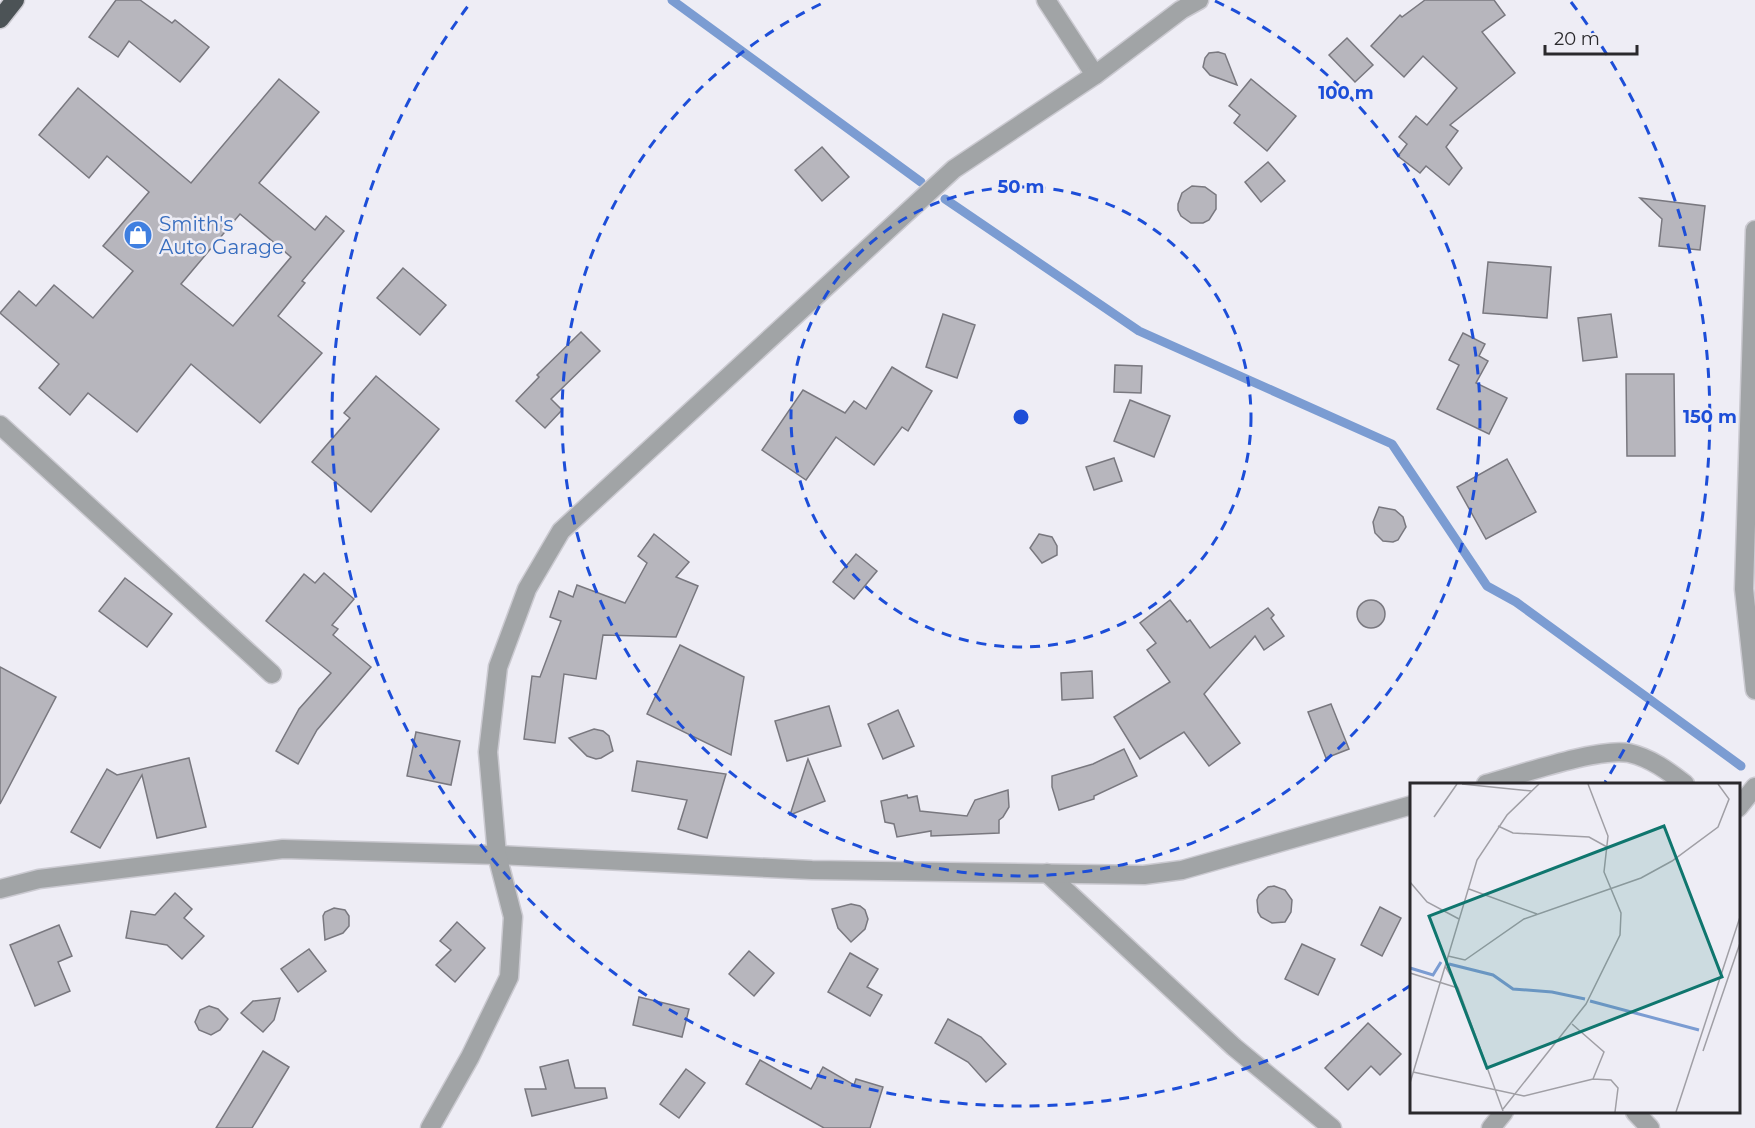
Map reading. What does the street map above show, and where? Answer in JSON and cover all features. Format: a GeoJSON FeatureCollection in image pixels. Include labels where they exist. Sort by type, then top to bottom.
{"type":"FeatureCollection","features":[{"type":"Feature","properties":{"kind":"highway"},"geometry":{"type":"LineString","coordinates":[[0,19],[15,0]]}},
{"type":"Feature","properties":{"kind":"street"},"geometry":{"type":"LineString","coordinates":[[1046,0],[1095,75]]}},
{"type":"Feature","properties":{"kind":"street"},"geometry":{"type":"LineString","coordinates":[[430,1128],[470,1057],[509,977],[513,917],[497,855],[488,752],[498,667],[527,589],[561,531],[954,169],[1095,75],[1181,10],[1199,0]]}},
{"type":"Feature","properties":{"kind":"street"},"geometry":{"type":"LineString","coordinates":[[1755,230],[1750,593],[1755,690]]}},
{"type":"Feature","properties":{"kind":"street"},"geometry":{"type":"LineString","coordinates":[[0,425],[272,674]]}},
{"type":"Feature","properties":{"kind":"street"},"geometry":{"type":"LineString","coordinates":[[1490,783],[1595,754],[1629,753],[1662,766],[1684,783]]}},
{"type":"Feature","properties":{"kind":"street"},"geometry":{"type":"LineString","coordinates":[[1740,806],[1755,787]]}},
{"type":"Feature","properties":{"kind":"street"},"geometry":{"type":"LineString","coordinates":[[0,889],[39,879],[283,849],[497,855],[812,870],[1144,875],[1182,870],[1410,806]]}},
{"type":"Feature","properties":{"kind":"street"},"geometry":{"type":"LineString","coordinates":[[1047,873],[1234,1047],[1332,1128]]}},
{"type":"Feature","properties":{"kind":"street"},"geometry":{"type":"LineString","coordinates":[[1491,1128],[1503,1113]]}},
{"type":"Feature","properties":{"kind":"street"},"geometry":{"type":"LineString","coordinates":[[1636,1113],[1650,1128]]}},
{"type":"Feature","properties":{"kind":"building"},"geometry":{"type":"Polygon","coordinates":[[[116,0],[140,0],[172,23],[175,20],[209,47],[180,82],[129,41],[118,57],[89,37],[116,0]]]}},
{"type":"Feature","properties":{"kind":"building"},"geometry":{"type":"Polygon","coordinates":[[[1425,0],[1494,0],[1505,15],[1482,32],[1515,73],[1450,125],[1458,131],[1446,147],[1462,168],[1449,185],[1426,166],[1420,173],[1398,156],[1407,144],[1399,137],[1416,116],[1427,125],[1457,88],[1423,56],[1404,77],[1371,46],[1400,15],[1402,17],[1425,0]]]}},
{"type":"Feature","properties":{"kind":"building"},"geometry":{"type":"Polygon","coordinates":[[[1347,38],[1373,65],[1355,82],[1329,55],[1347,38]]]}},
{"type":"Feature","properties":{"kind":"building"},"geometry":{"type":"Polygon","coordinates":[[[1209,53],[1225,54],[1237,85],[1210,75],[1203,67],[1209,53]]]}},
{"type":"Feature","properties":{"kind":"building"},"geometry":{"type":"Polygon","coordinates":[[[279,79],[319,112],[259,183],[315,230],[326,216],[344,231],[302,281],[305,283],[278,316],[322,353],[260,423],[191,364],[137,432],[88,393],[70,415],[39,388],[59,364],[0,313],[19,291],[36,306],[54,285],[93,318],[133,271],[103,246],[149,192],[107,156],[89,178],[39,135],[78,88],[191,183],[279,79]],[[240,214],[181,284],[233,326],[291,257],[240,214]]]}},
{"type":"Feature","properties":{"kind":"building"},"geometry":{"type":"Polygon","coordinates":[[[1251,79],[1296,116],[1267,151],[1234,123],[1240,115],[1229,106],[1251,79]]]}},
{"type":"Feature","properties":{"kind":"building"},"geometry":{"type":"Polygon","coordinates":[[[822,147],[849,177],[822,201],[795,170],[822,147]]]}},
{"type":"Feature","properties":{"kind":"building"},"geometry":{"type":"Polygon","coordinates":[[[1268,162],[1285,181],[1261,202],[1245,182],[1268,162]]]}},
{"type":"Feature","properties":{"kind":"building"},"geometry":{"type":"Polygon","coordinates":[[[1192,186],[1205,187],[1216,195],[1216,209],[1209,220],[1203,223],[1191,223],[1181,216],[1178,210],[1182,193],[1192,186]]]}},
{"type":"Feature","properties":{"kind":"building"},"geometry":{"type":"Polygon","coordinates":[[[1640,198],[1705,206],[1700,250],[1659,246],[1662,219],[1640,198]]]}},
{"type":"Feature","properties":{"kind":"building"},"geometry":{"type":"Polygon","coordinates":[[[1488,262],[1551,267],[1547,318],[1483,313],[1488,262]]]}},
{"type":"Feature","properties":{"kind":"building"},"geometry":{"type":"Polygon","coordinates":[[[403,268],[446,305],[420,335],[377,298],[403,268]]]}},
{"type":"Feature","properties":{"kind":"building"},"geometry":{"type":"Polygon","coordinates":[[[943,314],[975,325],[957,378],[926,367],[943,314]]]}},
{"type":"Feature","properties":{"kind":"building"},"geometry":{"type":"Polygon","coordinates":[[[1611,314],[1617,357],[1583,361],[1578,318],[1611,314]]]}},
{"type":"Feature","properties":{"kind":"building"},"geometry":{"type":"Polygon","coordinates":[[[581,332],[600,351],[551,399],[562,410],[545,428],[516,401],[539,377],[537,375],[581,332]]]}},
{"type":"Feature","properties":{"kind":"building"},"geometry":{"type":"Polygon","coordinates":[[[1463,333],[1485,344],[1479,356],[1488,361],[1476,383],[1507,398],[1489,434],[1437,409],[1459,365],[1449,360],[1463,333]]]}},
{"type":"Feature","properties":{"kind":"building"},"geometry":{"type":"Polygon","coordinates":[[[1115,365],[1142,366],[1141,393],[1114,392],[1115,365]]]}},
{"type":"Feature","properties":{"kind":"building"},"geometry":{"type":"Polygon","coordinates":[[[892,367],[932,391],[908,431],[902,427],[874,465],[836,437],[806,480],[762,450],[803,390],[845,413],[854,401],[866,409],[892,367]]]}},
{"type":"Feature","properties":{"kind":"building"},"geometry":{"type":"Polygon","coordinates":[[[1626,374],[1674,374],[1675,456],[1627,456],[1626,374]]]}},
{"type":"Feature","properties":{"kind":"building"},"geometry":{"type":"Polygon","coordinates":[[[376,376],[439,429],[371,512],[312,462],[350,418],[344,413],[376,376]]]}},
{"type":"Feature","properties":{"kind":"building"},"geometry":{"type":"Polygon","coordinates":[[[1130,400],[1170,416],[1154,457],[1114,441],[1130,400]]]}},
{"type":"Feature","properties":{"kind":"building"},"geometry":{"type":"Polygon","coordinates":[[[1114,458],[1122,481],[1094,490],[1086,467],[1114,458]]]}},
{"type":"Feature","properties":{"kind":"building"},"geometry":{"type":"Polygon","coordinates":[[[1507,459],[1536,512],[1486,539],[1457,487],[1507,459]]]}},
{"type":"Feature","properties":{"kind":"building"},"geometry":{"type":"Polygon","coordinates":[[[1379,507],[1395,510],[1403,517],[1406,527],[1398,540],[1383,541],[1375,533],[1373,522],[1379,507]]]}},
{"type":"Feature","properties":{"kind":"building"},"geometry":{"type":"Polygon","coordinates":[[[654,534],[689,562],[676,577],[698,586],[676,637],[603,635],[596,679],[564,674],[555,743],[524,739],[532,676],[540,677],[561,621],[550,617],[559,591],[573,597],[577,585],[625,603],[647,563],[638,556],[654,534]]]}},
{"type":"Feature","properties":{"kind":"building"},"geometry":{"type":"Polygon","coordinates":[[[1039,534],[1052,537],[1057,546],[1057,555],[1042,563],[1030,548],[1039,534]]]}},
{"type":"Feature","properties":{"kind":"building"},"geometry":{"type":"Polygon","coordinates":[[[856,554],[877,571],[854,599],[833,582],[856,554]]]}},
{"type":"Feature","properties":{"kind":"building"},"geometry":{"type":"Polygon","coordinates":[[[324,573],[354,599],[332,625],[338,629],[333,635],[371,667],[317,730],[298,764],[276,751],[299,709],[331,673],[266,621],[304,574],[315,583],[324,573]]]}},
{"type":"Feature","properties":{"kind":"building"},"geometry":{"type":"Polygon","coordinates":[[[125,578],[172,614],[147,647],[99,611],[125,578]]]}},
{"type":"Feature","properties":{"kind":"building"},"geometry":{"type":"Polygon","coordinates":[[[1170,600],[1187,622],[1190,620],[1210,648],[1268,608],[1274,615],[1271,618],[1284,636],[1264,650],[1255,636],[1204,694],[1240,743],[1209,766],[1184,732],[1140,759],[1114,717],[1170,682],[1147,650],[1156,643],[1140,623],[1170,600]]]}},
{"type":"Feature","properties":{"kind":"building"},"geometry":{"type":"Polygon","coordinates":[[[1371,600],[1381,604],[1385,614],[1381,624],[1371,628],[1361,624],[1357,614],[1361,604],[1371,600]]]}},
{"type":"Feature","properties":{"kind":"building"},"geometry":{"type":"Polygon","coordinates":[[[680,645],[744,677],[731,755],[647,714],[680,645]]]}},
{"type":"Feature","properties":{"kind":"building"},"geometry":{"type":"Polygon","coordinates":[[[0,667],[56,697],[0,804],[0,667]]]}},
{"type":"Feature","properties":{"kind":"building"},"geometry":{"type":"Polygon","coordinates":[[[1092,671],[1093,698],[1062,700],[1061,673],[1092,671]]]}},
{"type":"Feature","properties":{"kind":"building"},"geometry":{"type":"Polygon","coordinates":[[[1331,704],[1349,749],[1326,758],[1308,712],[1331,704]]]}},
{"type":"Feature","properties":{"kind":"building"},"geometry":{"type":"Polygon","coordinates":[[[829,706],[841,746],[787,761],[775,721],[829,706]]]}},
{"type":"Feature","properties":{"kind":"building"},"geometry":{"type":"Polygon","coordinates":[[[898,710],[914,746],[883,759],[868,724],[898,710]]]}},
{"type":"Feature","properties":{"kind":"building"},"geometry":{"type":"Polygon","coordinates":[[[594,729],[603,731],[609,736],[613,751],[596,759],[587,756],[569,738],[594,729]]]}},
{"type":"Feature","properties":{"kind":"building"},"geometry":{"type":"Polygon","coordinates":[[[416,732],[460,741],[451,785],[407,776],[416,732]]]}},
{"type":"Feature","properties":{"kind":"building"},"geometry":{"type":"Polygon","coordinates":[[[1124,749],[1137,776],[1094,796],[1094,799],[1059,810],[1052,787],[1052,776],[1093,764],[1124,749]]]}},
{"type":"Feature","properties":{"kind":"building"},"geometry":{"type":"Polygon","coordinates":[[[189,758],[206,827],[157,838],[142,775],[100,848],[71,832],[107,769],[117,775],[189,758]]]}},
{"type":"Feature","properties":{"kind":"building"},"geometry":{"type":"Polygon","coordinates":[[[808,759],[825,801],[790,815],[808,759]]]}},
{"type":"Feature","properties":{"kind":"building"},"geometry":{"type":"Polygon","coordinates":[[[637,761],[726,774],[707,838],[678,829],[687,800],[632,791],[637,761]]]}},
{"type":"Feature","properties":{"kind":"building"},"geometry":{"type":"Polygon","coordinates":[[[1008,790],[1009,807],[999,820],[999,833],[931,836],[931,831],[897,837],[894,824],[885,822],[881,801],[907,795],[908,798],[917,796],[920,811],[967,816],[975,800],[1008,790]]]}},
{"type":"Feature","properties":{"kind":"building"},"geometry":{"type":"Polygon","coordinates":[[[1274,886],[1285,890],[1292,900],[1291,912],[1285,922],[1272,923],[1261,917],[1258,912],[1259,895],[1268,887],[1274,886]]]}},
{"type":"Feature","properties":{"kind":"building"},"geometry":{"type":"Polygon","coordinates":[[[175,893],[192,909],[184,918],[204,936],[182,959],[167,945],[126,938],[131,911],[155,915],[175,893]]]}},
{"type":"Feature","properties":{"kind":"building"},"geometry":{"type":"Polygon","coordinates":[[[851,904],[865,910],[868,919],[865,929],[851,942],[838,928],[832,909],[851,904]]]}},
{"type":"Feature","properties":{"kind":"building"},"geometry":{"type":"Polygon","coordinates":[[[1380,907],[1401,918],[1382,956],[1361,945],[1380,907]]]}},
{"type":"Feature","properties":{"kind":"building"},"geometry":{"type":"Polygon","coordinates":[[[334,908],[345,910],[349,916],[349,926],[343,933],[325,940],[323,916],[325,912],[334,908]]]}},
{"type":"Feature","properties":{"kind":"building"},"geometry":{"type":"Polygon","coordinates":[[[457,922],[485,948],[455,982],[436,965],[451,950],[440,941],[457,922]]]}},
{"type":"Feature","properties":{"kind":"building"},"geometry":{"type":"Polygon","coordinates":[[[59,925],[72,956],[58,962],[70,991],[35,1006],[10,945],[59,925]]]}},
{"type":"Feature","properties":{"kind":"building"},"geometry":{"type":"Polygon","coordinates":[[[1302,944],[1335,959],[1318,995],[1285,979],[1302,944]]]}},
{"type":"Feature","properties":{"kind":"building"},"geometry":{"type":"Polygon","coordinates":[[[309,949],[326,971],[298,992],[281,969],[309,949]]]}},
{"type":"Feature","properties":{"kind":"building"},"geometry":{"type":"Polygon","coordinates":[[[749,951],[774,973],[754,996],[729,974],[749,951]]]}},
{"type":"Feature","properties":{"kind":"building"},"geometry":{"type":"Polygon","coordinates":[[[850,953],[878,969],[867,987],[882,995],[870,1016],[828,992],[850,953]]]}},
{"type":"Feature","properties":{"kind":"building"},"geometry":{"type":"Polygon","coordinates":[[[639,997],[689,1009],[682,1037],[633,1025],[639,997]]]}},
{"type":"Feature","properties":{"kind":"building"},"geometry":{"type":"Polygon","coordinates":[[[280,998],[274,1020],[263,1032],[241,1013],[253,1001],[280,998]]]}},
{"type":"Feature","properties":{"kind":"building"},"geometry":{"type":"Polygon","coordinates":[[[209,1006],[218,1009],[228,1019],[220,1030],[211,1035],[199,1030],[195,1022],[200,1010],[209,1006]]]}},
{"type":"Feature","properties":{"kind":"building"},"geometry":{"type":"Polygon","coordinates":[[[948,1019],[981,1037],[1006,1064],[986,1082],[968,1062],[935,1043],[948,1019]]]}},
{"type":"Feature","properties":{"kind":"building"},"geometry":{"type":"Polygon","coordinates":[[[1368,1023],[1401,1054],[1380,1075],[1371,1066],[1348,1090],[1325,1068],[1368,1023]]]}},
{"type":"Feature","properties":{"kind":"building"},"geometry":{"type":"Polygon","coordinates":[[[263,1051],[289,1067],[252,1128],[216,1128],[263,1051]]]}},
{"type":"Feature","properties":{"kind":"building"},"geometry":{"type":"Polygon","coordinates":[[[568,1060],[575,1088],[605,1088],[607,1098],[532,1116],[525,1089],[546,1089],[540,1067],[568,1060]]]}},
{"type":"Feature","properties":{"kind":"building"},"geometry":{"type":"Polygon","coordinates":[[[760,1060],[811,1089],[823,1067],[854,1085],[856,1079],[883,1087],[870,1128],[824,1128],[746,1084],[760,1060]]]}},
{"type":"Feature","properties":{"kind":"building"},"geometry":{"type":"Polygon","coordinates":[[[686,1069],[705,1083],[679,1118],[660,1104],[686,1069]]]}},
{"type":"Feature","properties":{"kind":"waterway"},"geometry":{"type":"LineString","coordinates":[[672,0],[921,182]]}},
{"type":"Feature","properties":{"kind":"waterway"},"geometry":{"type":"LineString","coordinates":[[945,199],[1139,331],[1392,444],[1487,586],[1516,602],[1741,766]]}},
{"type":"Feature","properties":{"kind":"place","name":"Smith's Auto Garage"},"geometry":{"type":"Point","coordinates":[138,235]}}]}
